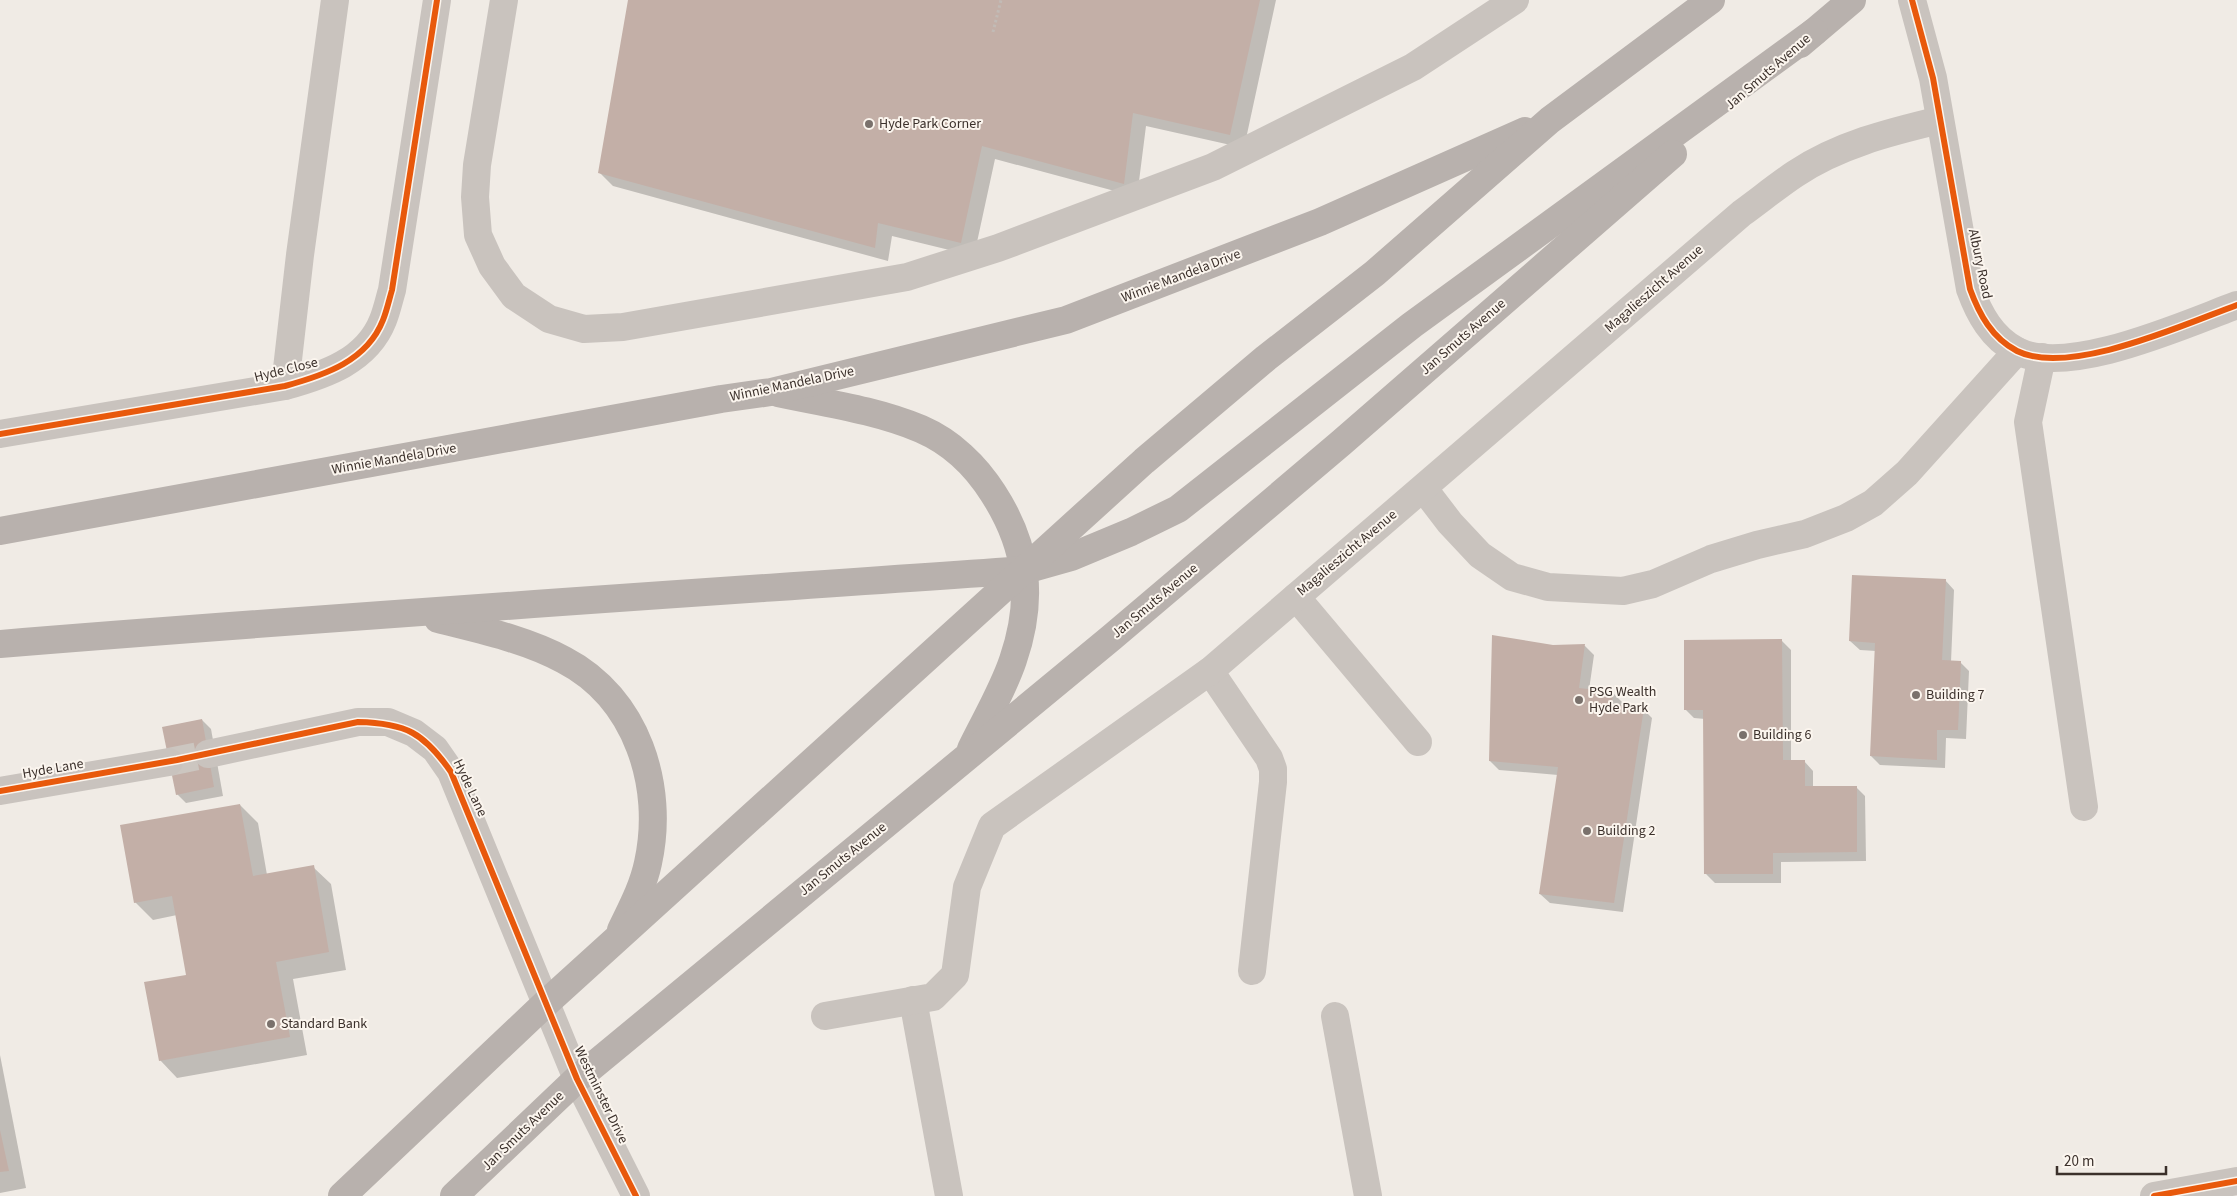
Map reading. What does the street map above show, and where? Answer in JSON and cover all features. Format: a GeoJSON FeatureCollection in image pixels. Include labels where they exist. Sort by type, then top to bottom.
{"type":"FeatureCollection","features":[{"type":"Feature","properties":{"kind":"main road"},"geometry":{"type":"LineString","coordinates":[[342,1196],[545,1004],[1144,461],[1266,358],[1374,273],[1550,120],[1711,0]]}},
{"type":"Feature","properties":{"kind":"main road","name":"Jan Smuts Avenue"},"geometry":{"type":"LineString","coordinates":[[454,1196],[577,1079],[967,758],[1341,444],[1852,0]]}},
{"type":"Feature","properties":{"kind":"main road"},"geometry":{"type":"LineString","coordinates":[[0,644],[297,619],[415,613],[1025,570],[1071,557],[1131,532],[1178,509],[1412,325],[1814,32]]}},
{"type":"Feature","properties":{"kind":"main road","name":"Winnie Mandela Drive"},"geometry":{"type":"LineString","coordinates":[[0,531],[721,399],[771,392],[1066,320],[1320,222],[1550,120]]}},
{"type":"Feature","properties":{"kind":"main road"},"geometry":{"type":"LineString","coordinates":[[771,392],[894,418],[923,430],[957,450],[982,475],[1001,506],[1017,539],[1025,570],[1021,628],[1013,660],[967,758]]}},
{"type":"Feature","properties":{"kind":"main road"},"geometry":{"type":"LineString","coordinates":[[415,613],[502,635],[537,647],[566,661],[593,680],[617,704],[635,733],[647,764],[653,801],[652,835],[648,864],[639,890],[616,941]]}},
{"type":"Feature","properties":{"kind":"street"},"geometry":{"type":"LineString","coordinates":[[285,386],[300,255],[335,0]]}},
{"type":"Feature","properties":{"kind":"street","name":"Hyde Close"},"geometry":{"type":"LineString","coordinates":[[0,434],[285,386],[321,376],[347,363],[370,344],[383,320],[392,290],[436,0]]}},
{"type":"Feature","properties":{"kind":"street"},"geometry":{"type":"LineString","coordinates":[[504,0],[477,165],[475,197],[478,235],[492,266],[514,296],[549,319],[584,329],[624,327],[908,276],[998,248],[1213,167],[1413,67],[1515,0]]}},
{"type":"Feature","properties":{"kind":"street","name":"Albury Road"},"geometry":{"type":"LineString","coordinates":[[1912,0],[1931,70],[1970,289],[1979,314],[1996,335],[2029,354]]}},
{"type":"Feature","properties":{"kind":"street","name":"Magalieszicht Avenue"},"geometry":{"type":"LineString","coordinates":[[825,1016],[933,997],[955,975],[967,887],[992,826],[1210,671],[1742,213],[1796,173],[1836,153],[1881,135],[1940,120]]}},
{"type":"Feature","properties":{"kind":"street"},"geometry":{"type":"LineString","coordinates":[[2029,354],[2066,358],[2094,353],[2138,341],[2237,305]]}},
{"type":"Feature","properties":{"kind":"street"},"geometry":{"type":"LineString","coordinates":[[1424,488],[1450,524],[1480,555],[1512,577],[1548,587],[1623,591],[1638,588],[1711,559],[1804,534],[1846,518],[1873,503],[1907,473],[2029,354]]}},
{"type":"Feature","properties":{"kind":"street"},"geometry":{"type":"LineString","coordinates":[[2029,354],[2028,422],[2084,807]]}},
{"type":"Feature","properties":{"kind":"street"},"geometry":{"type":"LineString","coordinates":[[1296,597],[1418,742]]}},
{"type":"Feature","properties":{"kind":"street"},"geometry":{"type":"LineString","coordinates":[[1210,671],[1269,758],[1273,769],[1252,971]]}},
{"type":"Feature","properties":{"kind":"street","name":"Hyde Lane"},"geometry":{"type":"LineString","coordinates":[[208,754],[358,722],[388,722],[414,733],[435,749],[451,772],[545,1004]]}},
{"type":"Feature","properties":{"kind":"street","name":"Hyde Lane"},"geometry":{"type":"LineString","coordinates":[[0,791],[170,762]]}},
{"type":"Feature","properties":{"kind":"street"},"geometry":{"type":"LineString","coordinates":[[913,1000],[949,1196]]}},
{"type":"Feature","properties":{"kind":"street","name":"Westminster Drive"},"geometry":{"type":"LineString","coordinates":[[545,1004],[577,1079],[636,1196]]}},
{"type":"Feature","properties":{"kind":"street"},"geometry":{"type":"LineString","coordinates":[[1335,1016],[1368,1196]]}},
{"type":"Feature","properties":{"kind":"street"},"geometry":{"type":"LineString","coordinates":[[2154,1196],[2237,1181]]}},
{"type":"Feature","properties":{"kind":"path"},"geometry":{"type":"LineString","coordinates":[[993,32],[1001,0]]}},
{"type":"Feature","properties":{"kind":"building","name":"Hyde Park Corner"},"geometry":{"type":"Polygon","coordinates":[[[628,0],[1260,0],[1230,135],[1133,113],[1124,184],[982,146],[961,243],[878,223],[875,248],[598,173],[628,0]]]}},
{"type":"Feature","properties":{"kind":"building","name":"Building 7"},"geometry":{"type":"Polygon","coordinates":[[[1852,575],[1946,579],[1942,660],[1961,661],[1958,730],[1937,730],[1937,760],[1870,756],[1875,643],[1849,641],[1852,575]]]}},
{"type":"Feature","properties":{"kind":"building","name":"Building 2"},"geometry":{"type":"Polygon","coordinates":[[[1492,635],[1553,645],[1585,644],[1579,688],[1613,692],[1612,704],[1644,708],[1614,903],[1539,894],[1558,767],[1489,761],[1492,635]]]}},
{"type":"Feature","properties":{"kind":"building","name":"Building 6"},"geometry":{"type":"Polygon","coordinates":[[[1782,639],[1783,760],[1805,760],[1805,786],[1857,786],[1857,852],[1773,853],[1773,874],[1704,874],[1703,710],[1684,710],[1684,640],[1782,639]]]}},
{"type":"Feature","properties":{"kind":"building"},"geometry":{"type":"Polygon","coordinates":[[[202,719],[214,787],[176,795],[162,727],[202,719]]]}},
{"type":"Feature","properties":{"kind":"building"},"geometry":{"type":"Polygon","coordinates":[[[240,804],[253,876],[314,865],[329,952],[276,962],[290,1037],[159,1061],[144,982],[186,975],[172,896],[134,903],[120,825],[240,804]]]}},
{"type":"Feature","properties":{"kind":"building"},"geometry":{"type":"Polygon","coordinates":[[[0,1130],[9,1171],[0,1172],[0,1130]]]}},
{"type":"Feature","properties":{"kind":"tunnel"},"geometry":{"type":"LineString","coordinates":[[169,762],[208,754]]}},
{"type":"Feature","properties":{"kind":"cycle path"},"geometry":{"type":"LineString","coordinates":[[0,434],[285,386],[329,371],[356,356],[367,346],[383,320],[392,290],[437,0]]}},
{"type":"Feature","properties":{"kind":"cycle path"},"geometry":{"type":"LineString","coordinates":[[1912,0],[1933,78],[1970,289],[1982,316],[2000,339],[2017,351],[2039,357],[2066,357],[2096,353],[2158,335],[2237,305]]}},
{"type":"Feature","properties":{"kind":"cycle path"},"geometry":{"type":"LineString","coordinates":[[0,791],[177,760],[358,722],[401,728],[422,739],[432,748],[451,772],[577,1079],[636,1196]]}},
{"type":"Feature","properties":{"kind":"cycle path"},"geometry":{"type":"LineString","coordinates":[[2154,1196],[2237,1181]]}},
{"type":"Feature","properties":{"kind":"place","name":"Hyde Park Corner"},"geometry":{"type":"Point","coordinates":[869,124]}},
{"type":"Feature","properties":{"kind":"place","name":"Building 7"},"geometry":{"type":"Point","coordinates":[1916,695]}},
{"type":"Feature","properties":{"kind":"place","name":"PSG Wealth Hyde Park"},"geometry":{"type":"Point","coordinates":[1579,700]}},
{"type":"Feature","properties":{"kind":"place","name":"Building 6"},"geometry":{"type":"Point","coordinates":[1743,735]}},
{"type":"Feature","properties":{"kind":"place","name":"Building 2"},"geometry":{"type":"Point","coordinates":[1587,831]}},
{"type":"Feature","properties":{"kind":"place","name":"Standard Bank"},"geometry":{"type":"Point","coordinates":[271,1024]}}]}
